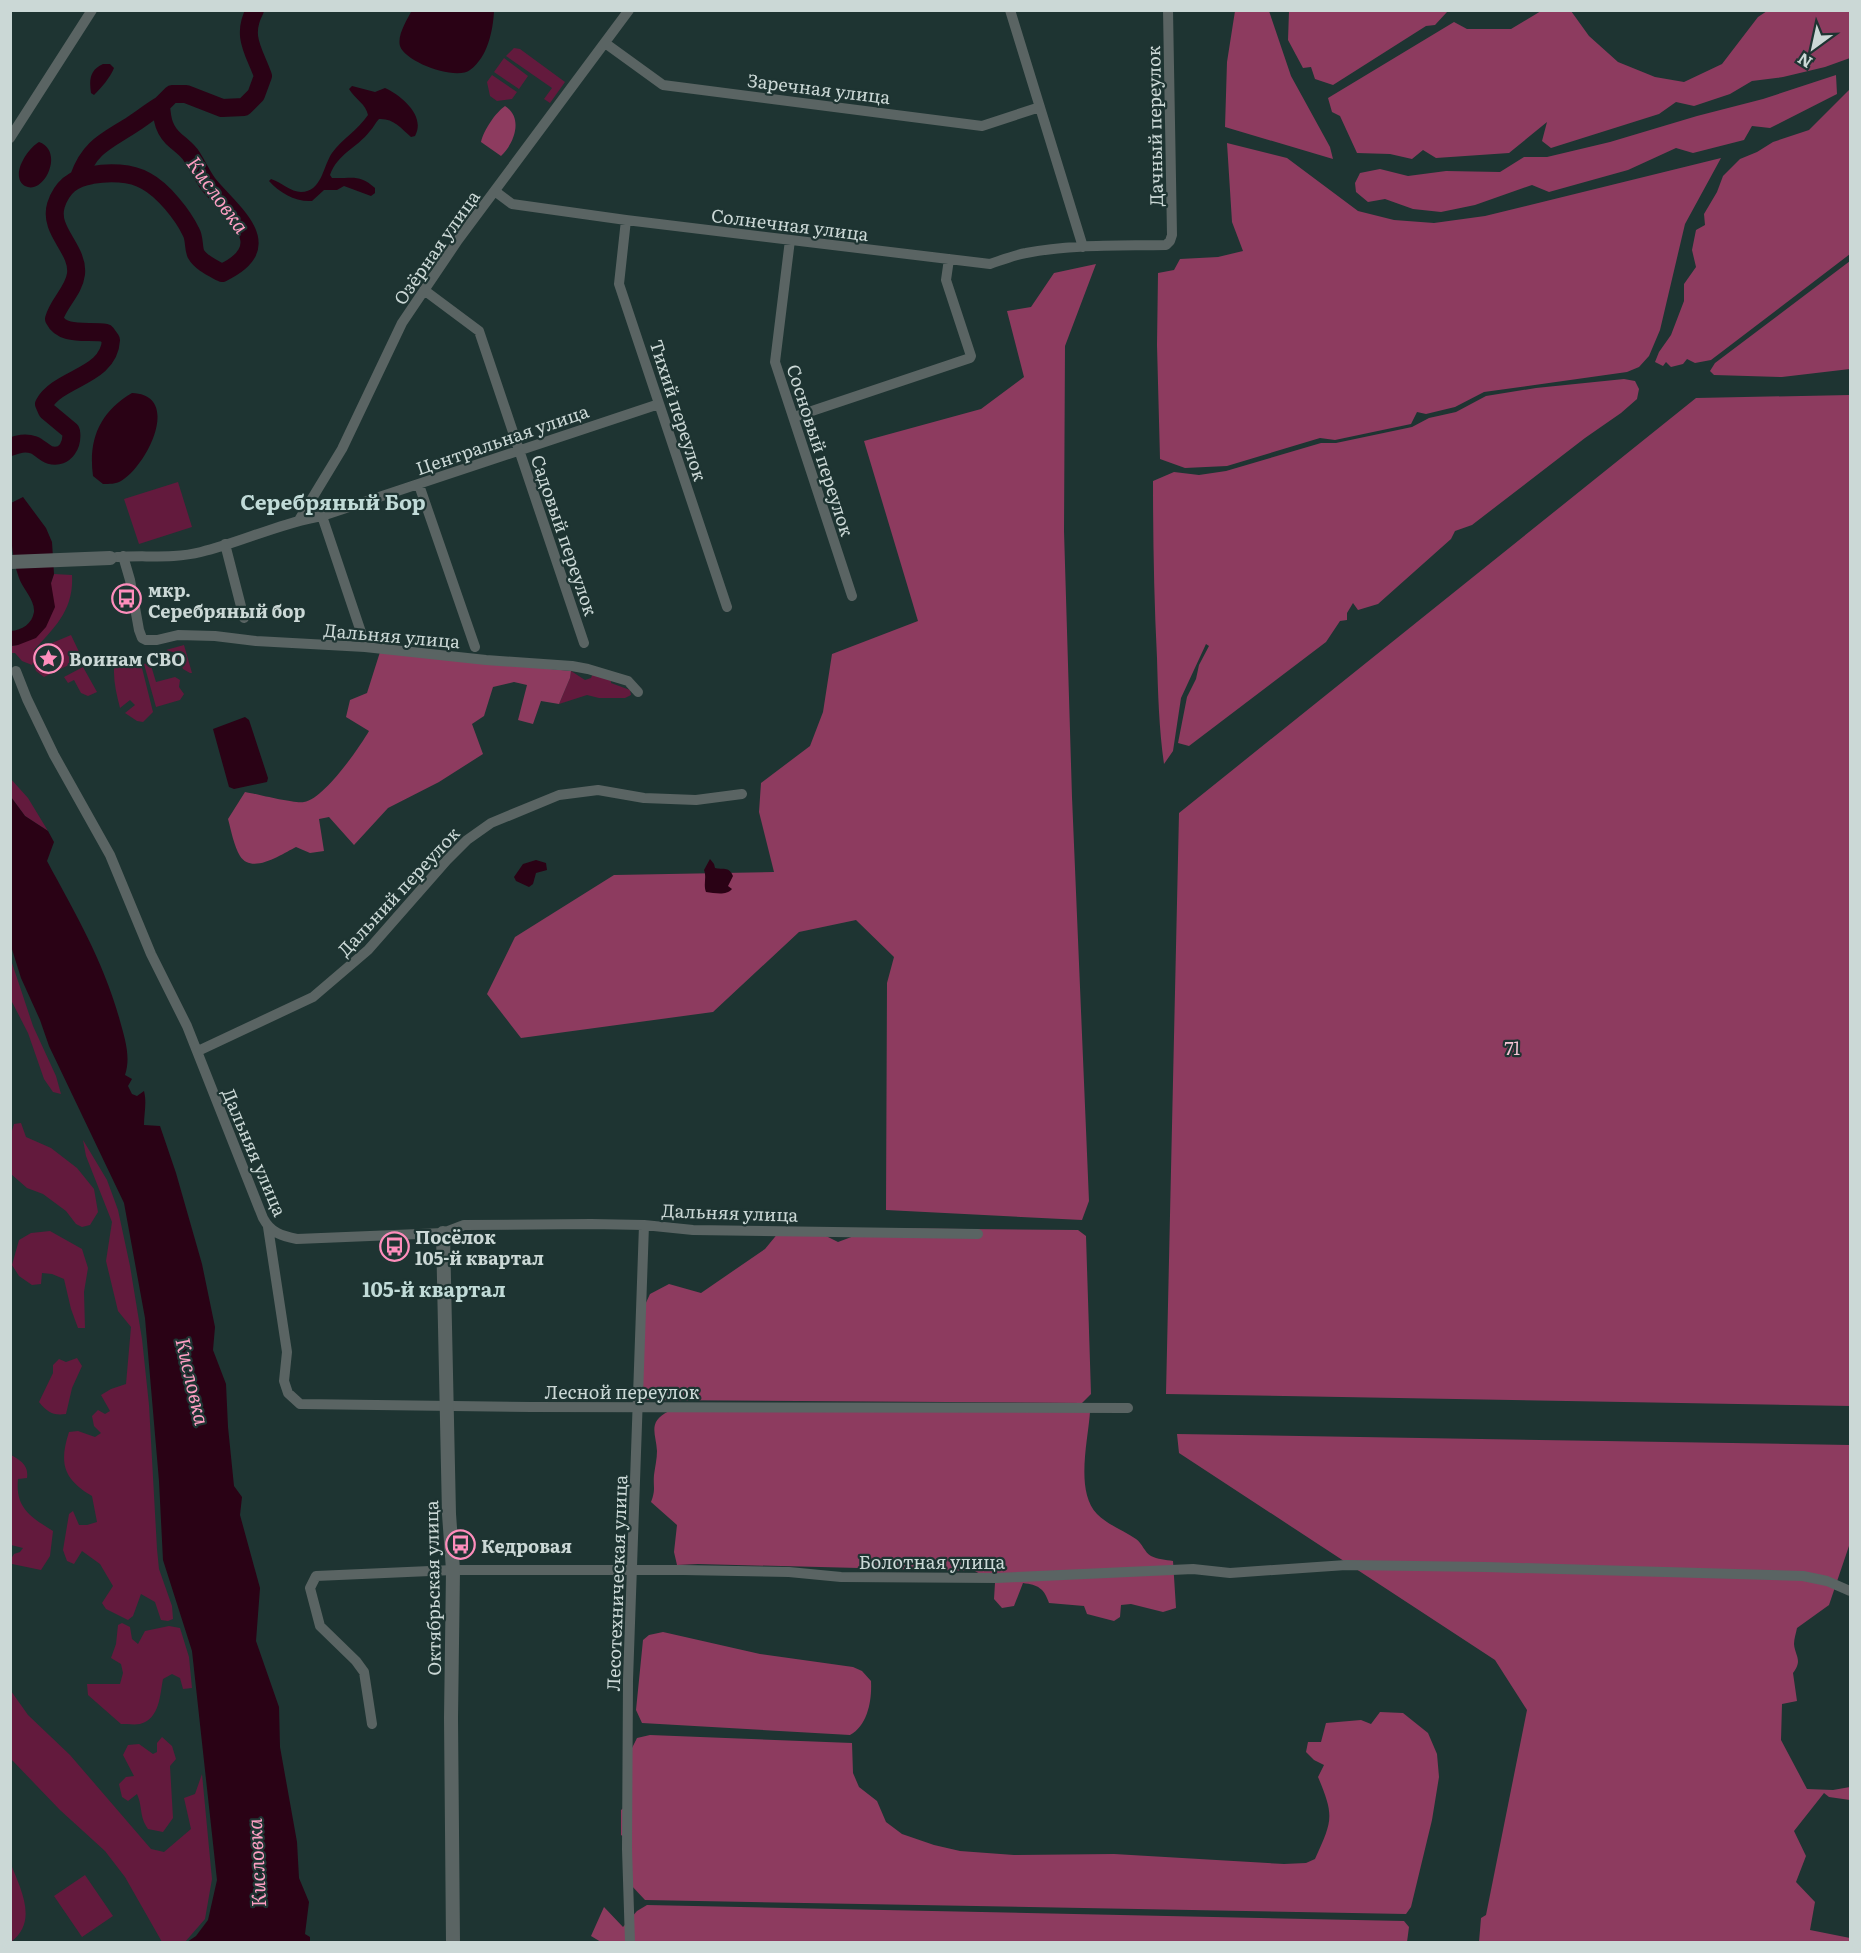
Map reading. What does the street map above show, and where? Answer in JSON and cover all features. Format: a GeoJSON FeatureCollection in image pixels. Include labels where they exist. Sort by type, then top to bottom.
{"type":"FeatureCollection","features":[{"type":"Feature","properties":{"kind":"street"},"geometry":{"type":"LineString","coordinates":[[10,138],[92,10]]}},
{"type":"Feature","properties":{"kind":"street","name":"Озёрная улица"},"geometry":{"type":"LineString","coordinates":[[299,520],[342,449],[402,323],[459,240],[628,10]]}},
{"type":"Feature","properties":{"kind":"street"},"geometry":{"type":"LineString","coordinates":[[1010,10],[1083,247]]}},
{"type":"Feature","properties":{"kind":"street","name":"Дачный переулок"},"geometry":{"type":"LineString","coordinates":[[1168,10],[1172,235],[1170,241]]}},
{"type":"Feature","properties":{"kind":"street","name":"Заречная улица"},"geometry":{"type":"LineString","coordinates":[[605,43],[663,85],[982,126],[1040,107]]}},
{"type":"Feature","properties":{"kind":"street","name":"Солнечная улица"},"geometry":{"type":"LineString","coordinates":[[496,192],[512,204],[990,264],[1025,253],[1083,247],[1166,245],[1170,241]]}},
{"type":"Feature","properties":{"kind":"street","name":"Тихий переулок"},"geometry":{"type":"LineString","coordinates":[[626,220],[619,284],[727,607]]}},
{"type":"Feature","properties":{"kind":"street","name":"Сосновый переулок"},"geometry":{"type":"LineString","coordinates":[[790,240],[775,362],[852,596]]}},
{"type":"Feature","properties":{"kind":"street"},"geometry":{"type":"LineString","coordinates":[[794,417],[970,358],[946,280],[949,259]]}},
{"type":"Feature","properties":{"kind":"street","name":"Садовый переулок"},"geometry":{"type":"LineString","coordinates":[[424,290],[479,331],[584,644]]}},
{"type":"Feature","properties":{"kind":"street","name":"Центральная улица"},"geometry":{"type":"LineString","coordinates":[[117,557],[184,555],[200,552],[419,485],[659,404]]}},
{"type":"Feature","properties":{"kind":"street"},"geometry":{"type":"LineString","coordinates":[[419,485],[475,647]]}},
{"type":"Feature","properties":{"kind":"street"},"geometry":{"type":"LineString","coordinates":[[322,516],[361,632]]}},
{"type":"Feature","properties":{"kind":"street"},"geometry":{"type":"LineString","coordinates":[[225,544],[244,618]]}},
{"type":"Feature","properties":{"kind":"street"},"geometry":{"type":"LineString","coordinates":[[10,562],[117,557]]}},
{"type":"Feature","properties":{"kind":"street","name":"Дальняя улица"},"geometry":{"type":"LineString","coordinates":[[117,557],[130,580],[140,634],[151,642],[178,635],[215,636],[572,666],[628,681],[638,692]]}},
{"type":"Feature","properties":{"kind":"street","name":"Дальняя улица"},"geometry":{"type":"LineString","coordinates":[[16,671],[54,754],[110,855],[151,954],[198,1051],[209,1084],[268,1227],[275,1233],[297,1239],[443,1233],[464,1225],[644,1225],[693,1230],[978,1234]]}},
{"type":"Feature","properties":{"kind":"street","name":"Дальний переулок"},"geometry":{"type":"LineString","coordinates":[[198,1051],[313,997],[368,950],[447,860],[491,823],[559,795],[598,790],[644,798],[696,800],[742,794]]}},
{"type":"Feature","properties":{"kind":"street","name":"Лесотехническая улица"},"geometry":{"type":"LineString","coordinates":[[630,1942],[627,1850],[628,1680],[644,1225]]}},
{"type":"Feature","properties":{"kind":"street","name":"Лесной переулок"},"geometry":{"type":"LineString","coordinates":[[268,1227],[287,1352],[284,1381],[288,1393],[300,1404],[1128,1408]]}},
{"type":"Feature","properties":{"kind":"street","name":"Октябрьская улица"},"geometry":{"type":"LineString","coordinates":[[443,1233],[449,1514],[453,1570],[451,1718],[453,1942]]}},
{"type":"Feature","properties":{"kind":"street","name":"Болотная улица"},"geometry":{"type":"LineString","coordinates":[[372,1724],[364,1672],[356,1661],[320,1626],[310,1588],[316,1576],[453,1570],[633,1570],[789,1572],[841,1577],[986,1578],[1193,1569],[1230,1573],[1346,1565],[1803,1576],[1827,1581],[1851,1591]]}},
{"type":"Feature","properties":{"kind":"shaded area"},"geometry":{"type":"Polygon","coordinates":[[[514,48],[520,49],[565,82],[550,103],[544,99],[552,88],[506,56],[514,48]]]}},
{"type":"Feature","properties":{"kind":"shaded area"},"geometry":{"type":"Polygon","coordinates":[[[504,58],[528,76],[519,89],[494,72],[504,58]]]}},
{"type":"Feature","properties":{"kind":"shaded area"},"geometry":{"type":"Polygon","coordinates":[[[492,75],[517,92],[512,99],[497,101],[490,96],[487,82],[492,75]]]}},
{"type":"Feature","properties":{"kind":"shaded area"},"geometry":{"type":"Polygon","coordinates":[[[178,482],[192,527],[139,544],[124,499],[178,482]]]}},
{"type":"Feature","properties":{"kind":"shaded area"},"geometry":{"type":"Polygon","coordinates":[[[54,574],[72,575],[70,598],[62,617],[33,651],[71,635],[81,656],[79,660],[44,677],[36,671],[33,662],[32,665],[22,661],[15,653],[11,653],[11,646],[18,645],[54,574]]]}},
{"type":"Feature","properties":{"kind":"shaded area"},"geometry":{"type":"Polygon","coordinates":[[[184,645],[192,673],[183,669],[176,653],[166,650],[184,645]]]}},
{"type":"Feature","properties":{"kind":"shaded area"},"geometry":{"type":"Polygon","coordinates":[[[132,654],[139,656],[153,712],[143,722],[125,713],[135,705],[130,700],[120,708],[115,684],[115,660],[132,654]]]}},
{"type":"Feature","properties":{"kind":"shaded area"},"geometry":{"type":"Polygon","coordinates":[[[150,662],[156,682],[175,677],[180,680],[179,687],[184,694],[180,700],[156,707],[144,664],[150,662]]]}},
{"type":"Feature","properties":{"kind":"shaded area"},"geometry":{"type":"Polygon","coordinates":[[[83,667],[97,692],[88,696],[81,693],[74,680],[68,683],[64,677],[83,667]]]}},
{"type":"Feature","properties":{"kind":"shaded area"},"geometry":{"type":"Polygon","coordinates":[[[571,671],[585,680],[591,678],[593,673],[611,679],[611,683],[630,690],[631,695],[625,698],[599,698],[587,695],[559,704],[571,671]]]}},
{"type":"Feature","properties":{"kind":"shaded area"},"geometry":{"type":"Polygon","coordinates":[[[10,778],[28,798],[48,831],[25,816],[11,797],[10,778]]]}},
{"type":"Feature","properties":{"kind":"shaded area"},"geometry":{"type":"Polygon","coordinates":[[[10,957],[33,1026],[56,1076],[61,1094],[53,1092],[44,1079],[28,1033],[11,1000],[10,957]]]}},
{"type":"Feature","properties":{"kind":"shaded area"},"geometry":{"type":"Polygon","coordinates":[[[21,1123],[26,1137],[51,1148],[77,1168],[94,1189],[98,1212],[90,1225],[82,1227],[76,1224],[66,1211],[43,1194],[27,1188],[11,1174],[11,1134],[14,1124],[21,1123]]]}},
{"type":"Feature","properties":{"kind":"shaded area"},"geometry":{"type":"Polygon","coordinates":[[[83,1140],[107,1180],[118,1210],[130,1266],[142,1339],[149,1405],[159,1569],[172,1606],[173,1619],[168,1621],[161,1620],[155,1602],[141,1594],[133,1616],[128,1620],[106,1609],[102,1603],[113,1586],[100,1564],[82,1551],[74,1564],[67,1561],[63,1550],[69,1514],[73,1511],[79,1525],[97,1522],[92,1496],[75,1483],[66,1469],[64,1453],[69,1432],[78,1431],[95,1437],[101,1433],[94,1426],[92,1416],[98,1410],[105,1414],[110,1411],[101,1395],[126,1384],[131,1327],[118,1311],[106,1261],[112,1222],[86,1156],[83,1140]]]}},
{"type":"Feature","properties":{"kind":"shaded area"},"geometry":{"type":"Polygon","coordinates":[[[50,1231],[82,1249],[88,1268],[84,1292],[85,1328],[78,1328],[64,1279],[42,1273],[41,1284],[32,1285],[19,1276],[12,1265],[19,1240],[31,1233],[50,1231]]]}},
{"type":"Feature","properties":{"kind":"shaded area"},"geometry":{"type":"Polygon","coordinates":[[[77,1358],[82,1366],[72,1388],[66,1414],[51,1412],[39,1402],[53,1373],[53,1365],[59,1359],[66,1362],[77,1358]]]}},
{"type":"Feature","properties":{"kind":"shaded area"},"geometry":{"type":"Polygon","coordinates":[[[11,1455],[21,1461],[27,1470],[27,1478],[18,1479],[22,1505],[31,1516],[53,1531],[50,1556],[41,1570],[12,1564],[11,1559],[14,1554],[23,1548],[11,1545],[11,1455]]]}},
{"type":"Feature","properties":{"kind":"shaded area"},"geometry":{"type":"Polygon","coordinates":[[[122,1623],[130,1627],[132,1639],[138,1644],[145,1631],[169,1626],[180,1628],[189,1657],[192,1688],[183,1689],[180,1678],[172,1674],[163,1679],[155,1712],[147,1721],[140,1724],[121,1724],[88,1695],[87,1684],[120,1684],[123,1673],[121,1664],[111,1658],[116,1644],[118,1625],[122,1623]]]}},
{"type":"Feature","properties":{"kind":"shaded area"},"geometry":{"type":"Polygon","coordinates":[[[11,1691],[28,1715],[70,1755],[151,1849],[164,1852],[191,1829],[184,1798],[195,1794],[202,1774],[212,1879],[205,1919],[185,1942],[162,1942],[125,1877],[105,1851],[60,1810],[11,1759],[11,1691]]]}},
{"type":"Feature","properties":{"kind":"shaded area"},"geometry":{"type":"Polygon","coordinates":[[[162,1737],[172,1746],[176,1759],[170,1766],[173,1818],[163,1832],[148,1829],[143,1820],[137,1794],[128,1801],[122,1797],[119,1784],[126,1777],[134,1776],[123,1755],[128,1745],[139,1744],[153,1754],[157,1752],[157,1743],[162,1737]]]}},
{"type":"Feature","properties":{"kind":"shaded area"},"geometry":{"type":"Polygon","coordinates":[[[10,1862],[22,1893],[26,1914],[19,1934],[11,1942],[10,1862]]]}},
{"type":"Feature","properties":{"kind":"shaded area"},"geometry":{"type":"Polygon","coordinates":[[[85,1875],[113,1916],[82,1937],[54,1896],[85,1875]]]}},
{"type":"Feature","properties":{"kind":"green space"},"geometry":{"type":"Polygon","coordinates":[[[1235,11],[1269,11],[1291,76],[1330,147],[1333,159],[1225,127],[1227,62],[1235,11]]]}},
{"type":"Feature","properties":{"kind":"green space"},"geometry":{"type":"Polygon","coordinates":[[[1289,11],[1446,11],[1435,25],[1426,26],[1333,85],[1315,79],[1311,67],[1303,68],[1288,40],[1289,11]]]}},
{"type":"Feature","properties":{"kind":"green space"},"geometry":{"type":"Polygon","coordinates":[[[1541,11],[1571,11],[1589,36],[1618,62],[1655,77],[1684,82],[1722,64],[1758,17],[1767,11],[1850,11],[1850,58],[1825,67],[1783,77],[1752,81],[1730,94],[1694,106],[1676,102],[1659,114],[1551,148],[1542,141],[1547,122],[1509,153],[1436,158],[1423,150],[1412,159],[1390,154],[1357,153],[1340,116],[1332,112],[1328,98],[1454,22],[1467,29],[1511,29],[1541,11]]]}},
{"type":"Feature","properties":{"kind":"green space"},"geometry":{"type":"Polygon","coordinates":[[[1836,75],[1837,94],[1770,128],[1752,126],[1744,140],[1693,153],[1676,148],[1628,170],[1549,192],[1532,185],[1475,205],[1441,212],[1413,209],[1385,199],[1368,202],[1356,192],[1355,183],[1360,173],[1380,169],[1408,176],[1446,171],[1500,172],[1524,157],[1547,157],[1610,142],[1763,99],[1836,75]]]}},
{"type":"Feature","properties":{"kind":"green space"},"geometry":{"type":"Polygon","coordinates":[[[1850,89],[1850,254],[1711,360],[1695,363],[1687,359],[1683,364],[1671,367],[1666,362],[1663,366],[1655,362],[1671,335],[1684,301],[1684,284],[1696,267],[1692,250],[1696,230],[1705,225],[1704,214],[1723,176],[1740,159],[1773,142],[1809,130],[1850,89]]]}},
{"type":"Feature","properties":{"kind":"green space"},"geometry":{"type":"Polygon","coordinates":[[[505,106],[511,111],[516,124],[510,145],[501,156],[481,142],[490,122],[505,106]]]}},
{"type":"Feature","properties":{"kind":"green space"},"geometry":{"type":"Polygon","coordinates":[[[1227,143],[1287,158],[1358,211],[1394,220],[1434,223],[1485,216],[1721,158],[1685,224],[1660,330],[1649,356],[1639,367],[1627,372],[1484,392],[1455,407],[1426,414],[1417,412],[1411,424],[1335,440],[1320,438],[1227,466],[1185,468],[1160,459],[1158,273],[1174,270],[1180,259],[1218,257],[1243,251],[1232,222],[1227,143]]]}},
{"type":"Feature","properties":{"kind":"green space"},"geometry":{"type":"Polygon","coordinates":[[[1850,261],[1850,369],[1782,377],[1714,375],[1710,371],[1715,363],[1850,261]]]}},
{"type":"Feature","properties":{"kind":"green space"},"geometry":{"type":"Polygon","coordinates":[[[1096,264],[1065,346],[1064,531],[1072,797],[1089,1201],[1082,1220],[886,1210],[887,983],[894,957],[856,920],[799,932],[713,1012],[521,1038],[487,994],[515,937],[614,875],[774,872],[759,812],[761,783],[810,746],[823,712],[832,654],[918,621],[864,441],[981,409],[1024,377],[1007,311],[1031,307],[1054,273],[1096,264]]]}},
{"type":"Feature","properties":{"kind":"green space"},"geometry":{"type":"Polygon","coordinates":[[[1624,379],[1635,381],[1639,389],[1637,399],[1621,413],[1472,525],[1455,531],[1451,539],[1378,604],[1358,610],[1353,603],[1347,613],[1347,620],[1340,621],[1326,642],[1189,746],[1178,743],[1187,697],[1209,646],[1206,644],[1181,698],[1173,751],[1164,764],[1158,684],[1153,481],[1174,472],[1199,475],[1226,471],[1321,443],[1336,443],[1412,427],[1429,418],[1456,412],[1486,396],[1536,388],[1624,379]]]}},
{"type":"Feature","properties":{"kind":"green space","name":"71"},"geometry":{"type":"Polygon","coordinates":[[[1850,395],[1850,1406],[1166,1394],[1179,813],[1696,398],[1850,395]]]}},
{"type":"Feature","properties":{"kind":"green space"},"geometry":{"type":"Polygon","coordinates":[[[380,652],[571,671],[559,704],[541,701],[533,724],[518,720],[527,685],[514,682],[493,687],[484,716],[472,724],[483,754],[439,782],[388,808],[354,845],[329,817],[319,819],[324,851],[310,853],[296,847],[267,861],[252,864],[245,861],[236,848],[228,819],[245,792],[304,802],[312,799],[331,783],[369,731],[346,717],[350,700],[367,693],[380,652]]]}},
{"type":"Feature","properties":{"kind":"green space"},"geometry":{"type":"Polygon","coordinates":[[[866,1228],[1078,1230],[1086,1236],[1091,1394],[1082,1403],[646,1400],[636,1388],[644,1307],[650,1294],[669,1284],[701,1293],[765,1249],[779,1232],[814,1230],[838,1242],[866,1228]]]}},
{"type":"Feature","properties":{"kind":"green space"},"geometry":{"type":"Polygon","coordinates":[[[669,1411],[1090,1412],[1084,1465],[1086,1492],[1090,1504],[1101,1518],[1138,1541],[1149,1555],[1173,1561],[1176,1608],[1163,1612],[1131,1604],[1121,1605],[1120,1617],[1114,1621],[1087,1614],[1084,1606],[1049,1603],[1040,1588],[1023,1583],[1014,1606],[1002,1608],[994,1599],[995,1583],[975,1571],[677,1565],[674,1552],[677,1525],[651,1502],[657,1454],[654,1428],[658,1419],[669,1411]]]}},
{"type":"Feature","properties":{"kind":"green space"},"geometry":{"type":"Polygon","coordinates":[[[1177,1434],[1850,1445],[1850,1543],[1829,1605],[1797,1628],[1794,1644],[1798,1665],[1793,1673],[1797,1701],[1782,1704],[1781,1740],[1807,1789],[1833,1790],[1850,1787],[1850,1800],[1829,1797],[1824,1793],[1794,1831],[1806,1856],[1796,1882],[1815,1902],[1810,1930],[1850,1938],[1850,1942],[1479,1942],[1481,1918],[1486,1915],[1527,1710],[1495,1660],[1179,1453],[1177,1434]]]}},
{"type":"Feature","properties":{"kind":"green space"},"geometry":{"type":"Polygon","coordinates":[[[663,1632],[760,1654],[853,1667],[862,1671],[871,1681],[870,1704],[865,1719],[850,1735],[642,1723],[636,1710],[643,1640],[649,1635],[663,1632]]]}},
{"type":"Feature","properties":{"kind":"green space"},"geometry":{"type":"Polygon","coordinates":[[[1380,1712],[1403,1713],[1428,1733],[1437,1754],[1439,1777],[1432,1820],[1411,1907],[1406,1914],[645,1900],[630,1884],[630,1841],[621,1835],[621,1810],[631,1802],[632,1748],[637,1738],[650,1735],[852,1743],[853,1773],[859,1787],[877,1801],[886,1822],[902,1834],[960,1851],[1014,1855],[1114,1854],[1284,1864],[1306,1863],[1315,1859],[1328,1827],[1327,1801],[1318,1777],[1324,1765],[1314,1760],[1306,1752],[1308,1742],[1321,1742],[1326,1723],[1361,1720],[1371,1724],[1380,1712]]]}},
{"type":"Feature","properties":{"kind":"green space"},"geometry":{"type":"Polygon","coordinates":[[[647,1905],[1404,1921],[1409,1927],[1407,1942],[601,1942],[591,1936],[604,1907],[623,1927],[637,1911],[647,1905]]]}},
{"type":"Feature","properties":{"kind":"water"},"geometry":{"type":"Polygon","coordinates":[[[412,10],[494,11],[491,35],[476,65],[463,73],[454,73],[421,64],[404,52],[399,42],[412,10]]]}},
{"type":"Feature","properties":{"kind":"water"},"geometry":{"type":"Polygon","coordinates":[[[103,64],[110,64],[114,68],[94,95],[91,93],[91,76],[95,69],[103,64]]]}},
{"type":"Feature","properties":{"kind":"water"},"geometry":{"type":"Polygon","coordinates":[[[352,86],[375,92],[385,88],[405,101],[415,114],[417,121],[418,129],[415,136],[411,137],[393,122],[379,119],[365,137],[338,161],[330,175],[332,178],[364,180],[375,188],[375,193],[371,196],[344,186],[337,190],[324,190],[312,201],[300,200],[283,193],[269,181],[271,179],[297,192],[313,188],[318,183],[332,153],[368,115],[349,89],[352,86]]]}},
{"type":"Feature","properties":{"kind":"water"},"geometry":{"type":"Polygon","coordinates":[[[39,142],[47,147],[50,154],[49,171],[39,185],[25,186],[19,176],[19,169],[30,150],[39,142]]]}},
{"type":"Feature","properties":{"kind":"water"},"geometry":{"type":"Polygon","coordinates":[[[132,393],[147,397],[155,406],[158,418],[155,432],[149,448],[131,473],[119,482],[103,484],[93,476],[92,450],[95,438],[104,418],[132,393]]]}},
{"type":"Feature","properties":{"kind":"water"},"geometry":{"type":"Polygon","coordinates":[[[23,497],[46,528],[52,542],[54,574],[51,583],[55,607],[46,627],[36,638],[11,646],[11,631],[26,626],[34,612],[31,599],[19,578],[12,541],[11,503],[23,497]]]}},
{"type":"Feature","properties":{"kind":"water"},"geometry":{"type":"Polygon","coordinates":[[[245,717],[249,720],[268,778],[267,782],[234,789],[229,787],[213,729],[245,717]]]}},
{"type":"Feature","properties":{"kind":"water"},"geometry":{"type":"Polygon","coordinates":[[[11,797],[25,816],[48,831],[54,842],[47,861],[106,979],[125,1041],[127,1068],[125,1075],[132,1079],[128,1086],[132,1094],[137,1096],[144,1091],[144,1125],[160,1126],[202,1264],[215,1327],[213,1350],[226,1384],[234,1486],[242,1497],[240,1515],[260,1588],[256,1641],[279,1707],[280,1747],[297,1842],[299,1878],[309,1902],[305,1934],[310,1937],[310,1942],[187,1942],[196,1936],[208,1920],[217,1880],[192,1651],[163,1560],[159,1481],[145,1318],[124,1203],[49,1046],[21,978],[11,946],[11,797]]]}},
{"type":"Feature","properties":{"kind":"water"},"geometry":{"type":"Polygon","coordinates":[[[710,859],[715,868],[727,870],[733,876],[728,886],[732,889],[727,893],[706,892],[704,870],[710,859]]]}},
{"type":"Feature","properties":{"kind":"water"},"geometry":{"type":"Polygon","coordinates":[[[536,860],[546,863],[547,870],[536,873],[533,884],[529,887],[516,881],[514,877],[523,864],[536,860]]]}},
{"type":"Feature","properties":{"kind":"waterway","name":"Кисловка"},"geometry":{"type":"LineString","coordinates":[[10,447],[31,444],[50,455],[56,456],[64,453],[71,441],[71,431],[47,411],[44,404],[51,395],[102,362],[111,340],[106,333],[69,331],[58,325],[54,319],[76,274],[73,256],[56,223],[55,214],[58,199],[69,184],[85,176],[105,173],[127,174],[140,178],[159,190],[178,211],[192,235],[196,254],[204,263],[222,273],[239,263],[248,252],[250,241],[246,230],[209,185],[190,154],[166,129],[161,105],[172,94],[186,94],[222,108],[244,107],[256,95],[263,76],[249,36],[251,19],[255,10]]}},
{"type":"Feature","properties":{"kind":"waterway"},"geometry":{"type":"LineString","coordinates":[[79,177],[88,158],[100,145],[161,105]]}},
{"type":"Feature","properties":{"kind":"place","name":"мкр. Серебряный бор"},"geometry":{"type":"Point","coordinates":[127,599]}},
{"type":"Feature","properties":{"kind":"place","name":"Воинам СВО"},"geometry":{"type":"Point","coordinates":[48,658]}},
{"type":"Feature","properties":{"kind":"place","name":"Посёлок 105-й квартал"},"geometry":{"type":"Point","coordinates":[394,1246]}},
{"type":"Feature","properties":{"kind":"place","name":"Кедровая"},"geometry":{"type":"Point","coordinates":[460,1545]}},
{"type":"Feature","properties":{"kind":"district","name":"Серебряный Бор"},"geometry":{"type":"Point","coordinates":[333,500]}},
{"type":"Feature","properties":{"kind":"district","name":"105-й квартал"},"geometry":{"type":"Point","coordinates":[434,1288]}}]}
